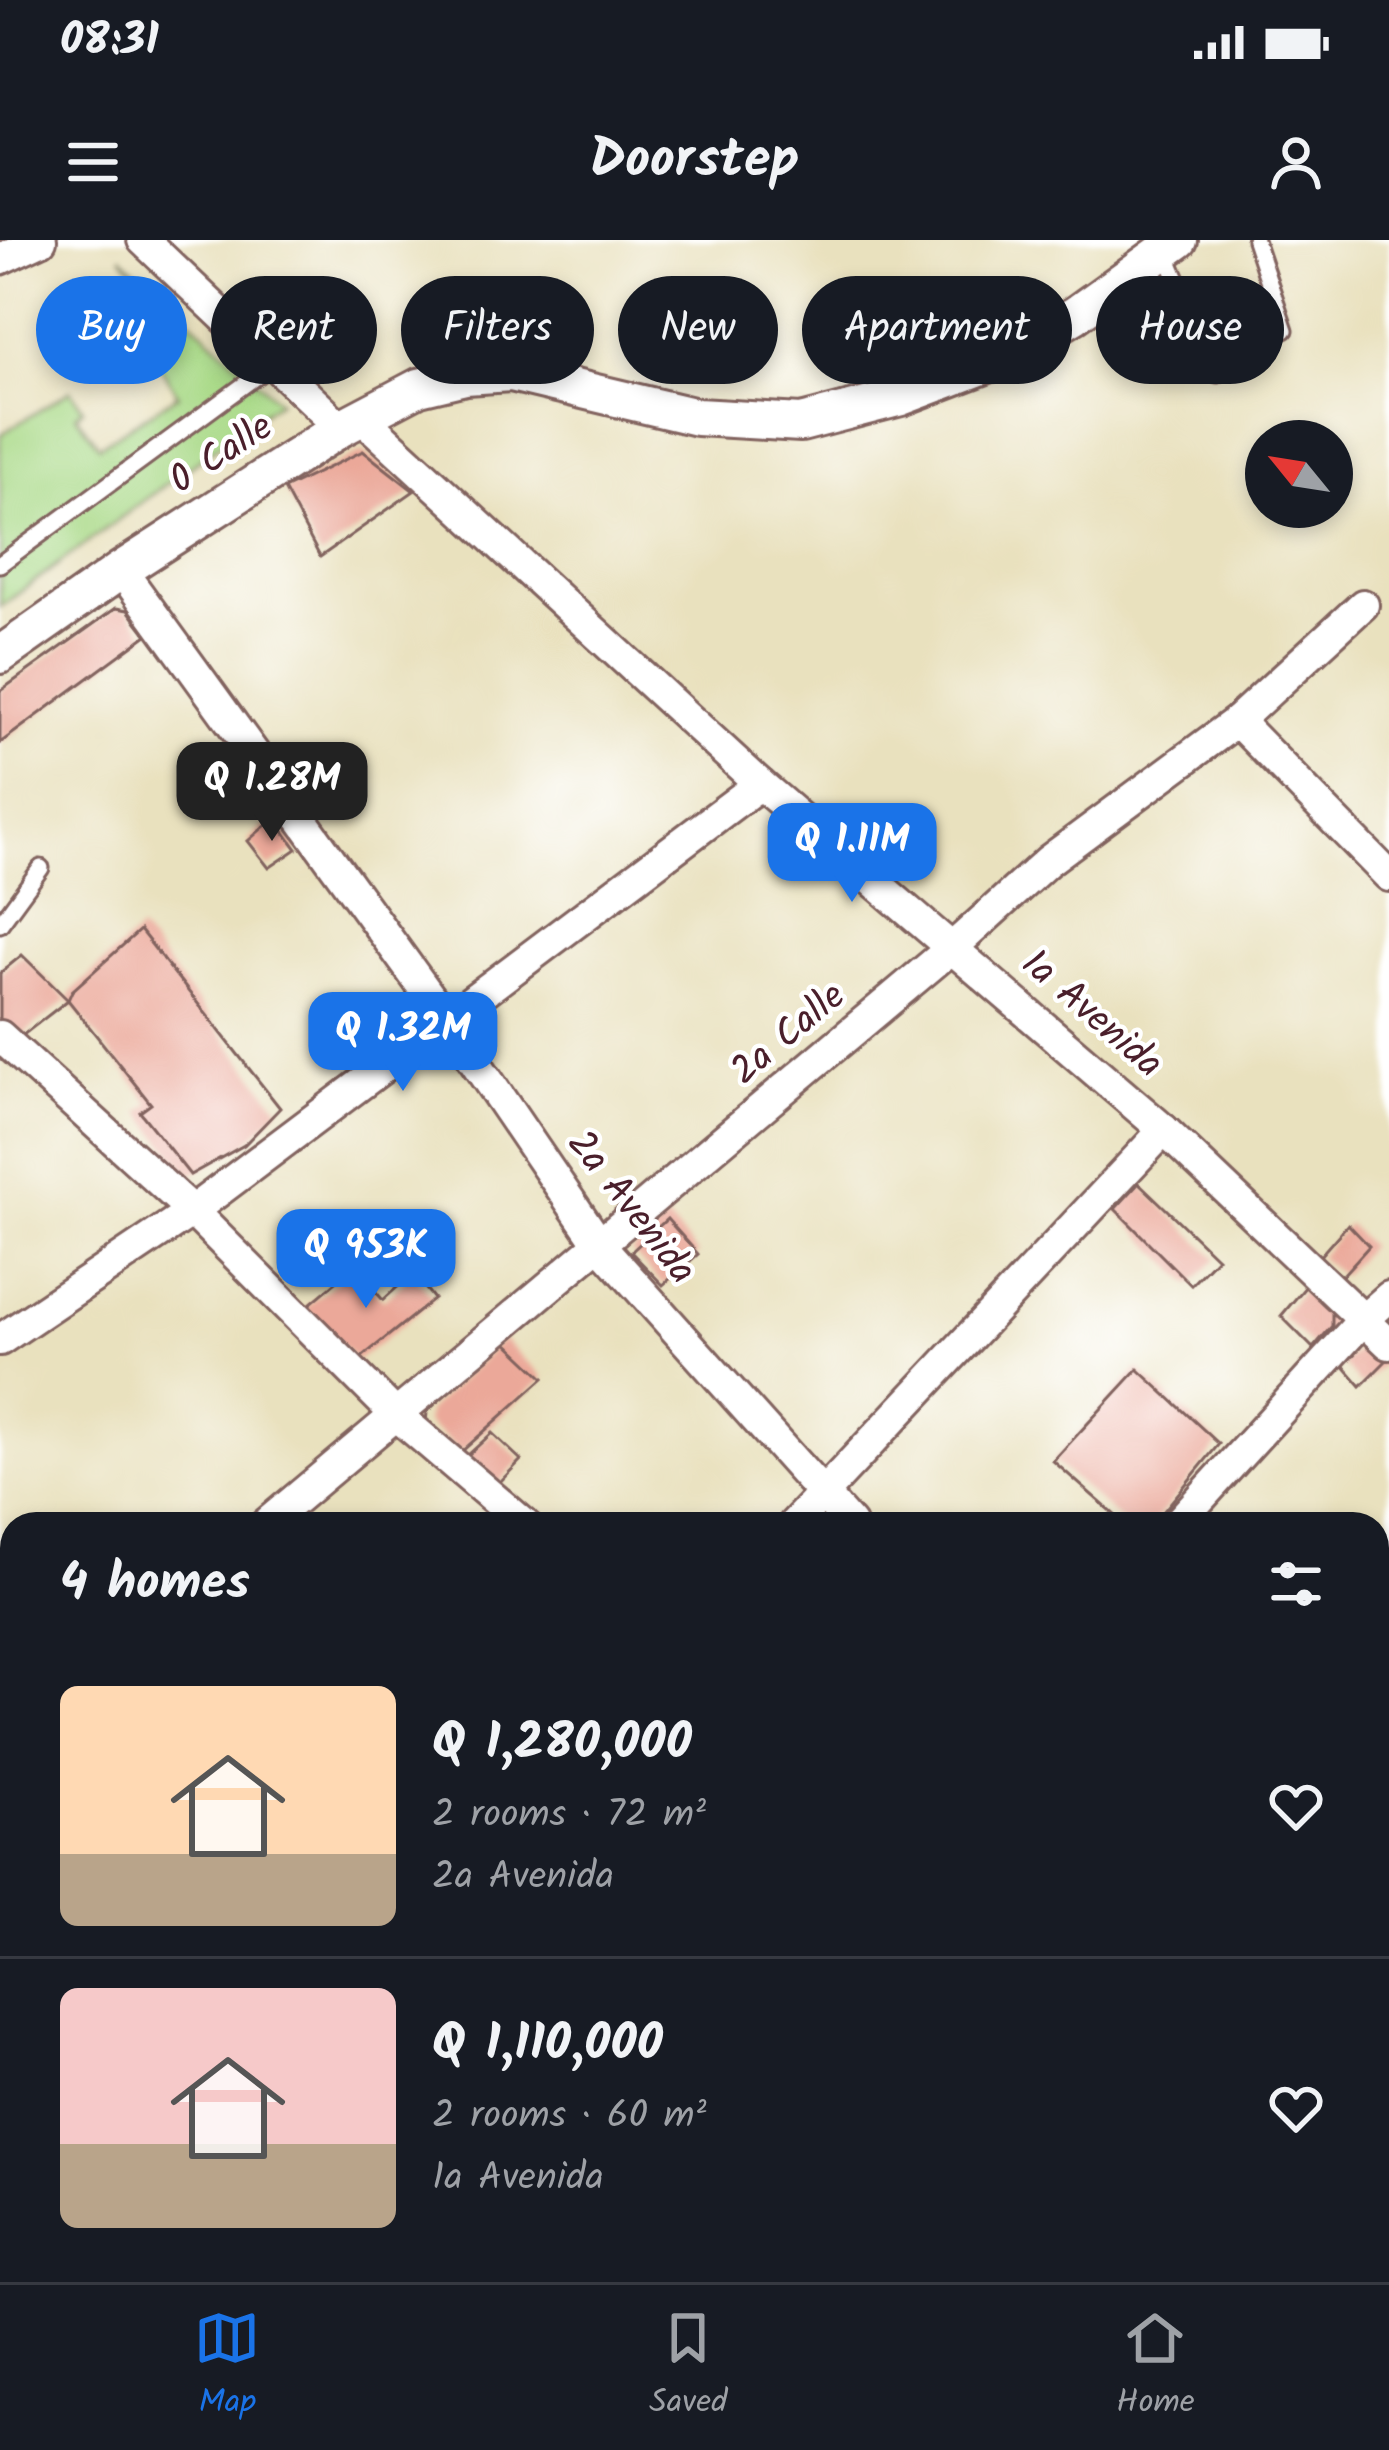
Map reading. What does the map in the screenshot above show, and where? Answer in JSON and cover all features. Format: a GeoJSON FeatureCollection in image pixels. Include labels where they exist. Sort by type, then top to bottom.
{"type":"FeatureCollection","features":[{"type":"Feature","properties":{"kind":"street"},"geometry":{"type":"LineString","coordinates":[[0,259],[41,240]]}},
{"type":"Feature","properties":{"kind":"street","name":"1a Avenida"},"geometry":{"type":"LineString","coordinates":[[143,240],[211,304]]}},
{"type":"Feature","properties":{"kind":"street","name":"0 Calle"},"geometry":{"type":"LineString","coordinates":[[0,655],[121,570],[351,422],[419,387],[465,376],[511,374],[697,417],[801,423],[901,397],[1001,359],[1075,315],[1172,245]]}},
{"type":"Feature","properties":{"kind":"street","name":"1a Avenida"},"geometry":{"type":"LineString","coordinates":[[301,384],[351,422],[760,784],[1164,1130],[1389,1344]]}},
{"type":"Feature","properties":{"kind":"street","name":"2a Avenida"},"geometry":{"type":"LineString","coordinates":[[121,570],[446,1019],[601,1245],[839,1512]]}},
{"type":"Feature","properties":{"kind":"street","name":"2a Calle"},"geometry":{"type":"LineString","coordinates":[[280,1512],[953,947],[1048,861],[1237,721],[1363,605]]}},
{"type":"Feature","properties":{"kind":"street"},"geometry":{"type":"LineString","coordinates":[[1237,721],[1389,876]]}},
{"type":"Feature","properties":{"kind":"street"},"geometry":{"type":"LineString","coordinates":[[0,1340],[192,1211],[760,784]]}},
{"type":"Feature","properties":{"kind":"street"},"geometry":{"type":"LineString","coordinates":[[0,1036],[192,1211],[394,1413],[510,1512]]}},
{"type":"Feature","properties":{"kind":"street"},"geometry":{"type":"LineString","coordinates":[[806,1512],[1164,1130]]}},
{"type":"Feature","properties":{"kind":"street"},"geometry":{"type":"LineString","coordinates":[[1189,1512],[1389,1297]]}},
{"type":"Feature","properties":{"kind":"lane"},"geometry":{"type":"LineString","coordinates":[[1256,240],[1285,330]]}},
{"type":"Feature","properties":{"kind":"lane"},"geometry":{"type":"LineString","coordinates":[[1172,245],[1183,276]]}},
{"type":"Feature","properties":{"kind":"lane"},"geometry":{"type":"LineString","coordinates":[[0,564],[245,384]]}},
{"type":"Feature","properties":{"kind":"lane"},"geometry":{"type":"LineString","coordinates":[[0,924],[41,868]]}},
{"type":"Feature","properties":{"kind":"green space"},"geometry":{"type":"Polygon","coordinates":[[[187,317],[211,339],[211,384],[260,384],[279,401],[0,607],[0,435],[71,390],[83,409],[76,415],[99,446],[178,395],[171,384],[187,384],[187,317]]]}},
{"type":"Feature","properties":{"kind":"building"},"geometry":{"type":"Polygon","coordinates":[[[363,451],[414,491],[320,557],[284,489],[363,451]]]}},
{"type":"Feature","properties":{"kind":"building"},"geometry":{"type":"Polygon","coordinates":[[[116,608],[128,610],[147,635],[0,743],[0,691],[116,608]]]}},
{"type":"Feature","properties":{"kind":"building"},"geometry":{"type":"Polygon","coordinates":[[[274,818],[297,849],[269,868],[248,841],[274,818]]]}},
{"type":"Feature","properties":{"kind":"building"},"geometry":{"type":"Polygon","coordinates":[[[140,930],[280,1108],[244,1145],[190,1175],[140,1112],[151,1104],[68,1000],[72,991],[140,930]]]}},
{"type":"Feature","properties":{"kind":"building"},"geometry":{"type":"Polygon","coordinates":[[[22,955],[68,1000],[18,1039],[0,1020],[0,973],[22,955]]]}},
{"type":"Feature","properties":{"kind":"building"},"geometry":{"type":"Polygon","coordinates":[[[1139,1183],[1217,1258],[1191,1285],[1115,1209],[1139,1183]]]}},
{"type":"Feature","properties":{"kind":"building"},"geometry":{"type":"Polygon","coordinates":[[[667,1219],[698,1254],[663,1285],[631,1252],[667,1219]]]}},
{"type":"Feature","properties":{"kind":"building"},"geometry":{"type":"Polygon","coordinates":[[[1348,1224],[1369,1246],[1342,1276],[1319,1257],[1348,1224]]]}},
{"type":"Feature","properties":{"kind":"building"},"geometry":{"type":"Polygon","coordinates":[[[354,1267],[383,1300],[413,1273],[434,1299],[357,1361],[305,1308],[354,1267]]]}},
{"type":"Feature","properties":{"kind":"building"},"geometry":{"type":"Polygon","coordinates":[[[1306,1286],[1332,1308],[1332,1326],[1313,1348],[1281,1316],[1306,1286]]]}},
{"type":"Feature","properties":{"kind":"building"},"geometry":{"type":"Polygon","coordinates":[[[503,1339],[544,1378],[461,1452],[426,1423],[427,1412],[503,1339]]]}},
{"type":"Feature","properties":{"kind":"building"},"geometry":{"type":"Polygon","coordinates":[[[1376,1342],[1389,1358],[1361,1386],[1342,1364],[1364,1343],[1376,1342]]]}},
{"type":"Feature","properties":{"kind":"building"},"geometry":{"type":"Polygon","coordinates":[[[1138,1369],[1219,1444],[1163,1512],[1111,1512],[1053,1461],[1138,1369]]]}},
{"type":"Feature","properties":{"kind":"building"},"geometry":{"type":"Polygon","coordinates":[[[492,1433],[521,1460],[498,1484],[467,1456],[492,1433]]]}}]}
